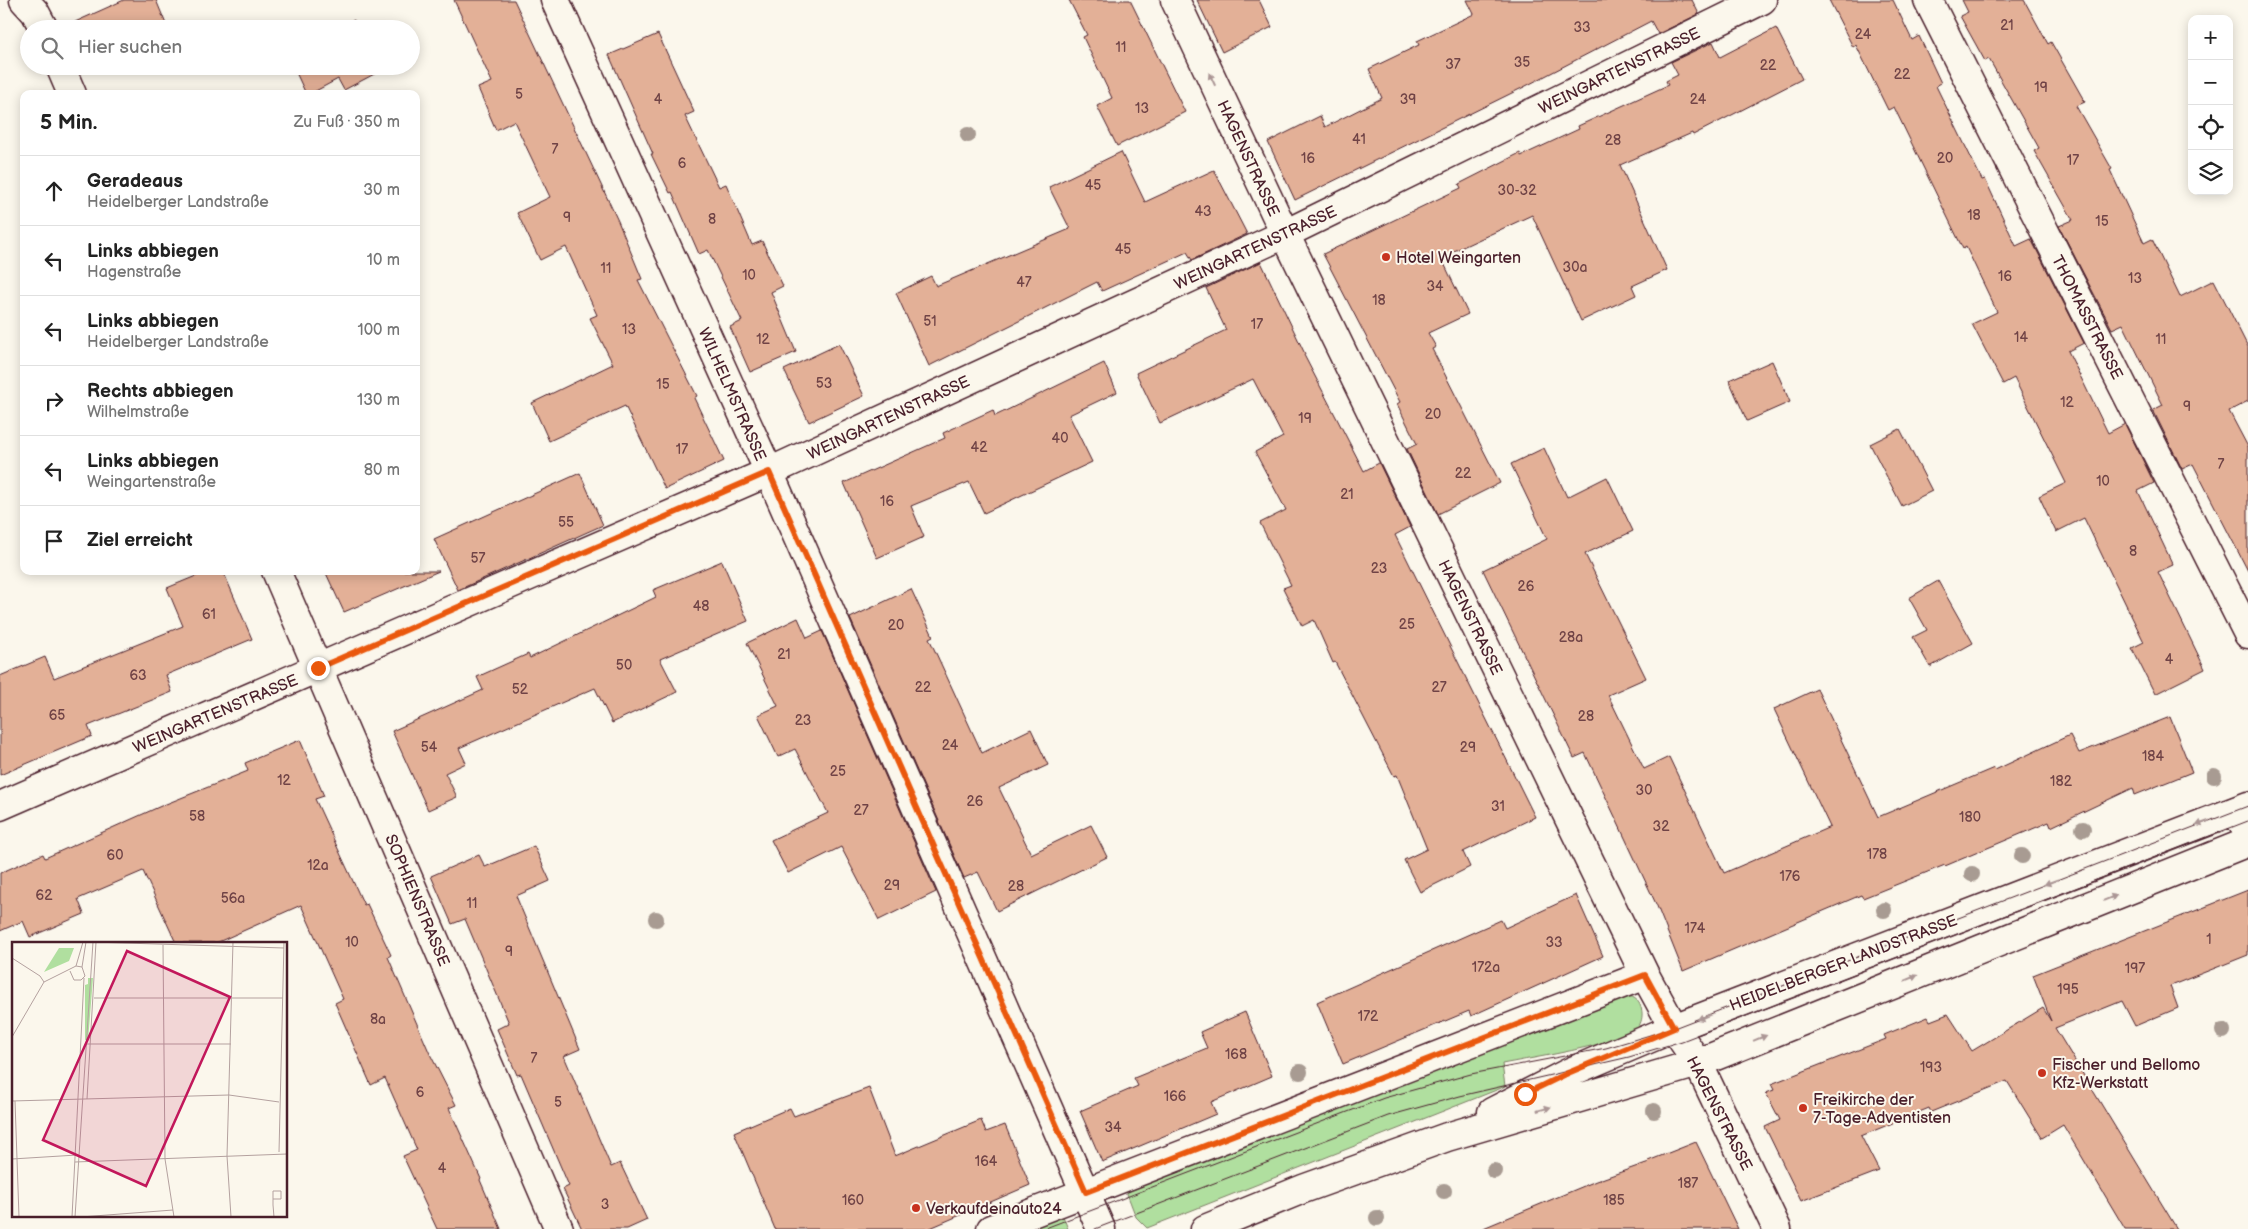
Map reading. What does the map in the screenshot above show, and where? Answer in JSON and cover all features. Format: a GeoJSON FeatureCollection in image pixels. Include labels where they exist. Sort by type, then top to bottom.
{"type":"FeatureCollection","features":[{"type":"Feature","properties":{"kind":"street"},"geometry":{"type":"LineString","coordinates":[[24,0],[39,20]]}},
{"type":"Feature","properties":{"kind":"street","name":"WILHELMSTRASSE"},"geometry":{"type":"LineString","coordinates":[[554,0],[769,472],[1101,1229]]}},
{"type":"Feature","properties":{"kind":"street","name":"HAGENSTRASSE"},"geometry":{"type":"LineString","coordinates":[[1175,0],[1284,234],[1645,975],[1674,1028],[1698,1063],[1777,1229]]}},
{"type":"Feature","properties":{"kind":"street","name":"WEINGARTENSTRASSE"},"geometry":{"type":"LineString","coordinates":[[0,806],[769,472],[1284,234],[1762,0]]}},
{"type":"Feature","properties":{"kind":"street","name":"THOMASSTRASSE"},"geometry":{"type":"LineString","coordinates":[[1928,0],[2248,634]]}},
{"type":"Feature","properties":{"kind":"street"},"geometry":{"type":"LineString","coordinates":[[64,75],[70,90]]}},
{"type":"Feature","properties":{"kind":"street","name":"SOPHIENSTRASSE"},"geometry":{"type":"LineString","coordinates":[[278,575],[559,1229]]}},
{"type":"Feature","properties":{"kind":"street","name":"HEIDELBERGER LANDSTRASSE"},"geometry":{"type":"LineString","coordinates":[[1447,1137],[1568,1073],[1674,1028],[2244,816]]}},
{"type":"Feature","properties":{"kind":"street","name":"HEIDELBERGER LANDSTRASSE"},"geometry":{"type":"LineString","coordinates":[[1206,1229],[1303,1189],[1447,1137],[1698,1063],[2248,842]]}},
{"type":"Feature","properties":{"kind":"street"},"geometry":{"type":"LineString","coordinates":[[991,1229],[1645,975]]}},
{"type":"Feature","properties":{"kind":"green space"},"geometry":{"type":"Polygon","coordinates":[[[1619,996],[1630,996],[1635,999],[1642,1011],[1640,1024],[1628,1035],[1583,1048],[1502,1064],[1505,1086],[1499,1089],[1147,1228],[1136,1217],[1126,1191],[1129,1185],[1619,996]]]}},
{"type":"Feature","properties":{"kind":"green space"},"geometry":{"type":"Polygon","coordinates":[[[1052,1216],[1063,1216],[1068,1229],[1018,1229],[1052,1216]]]}},
{"type":"Feature","properties":{"kind":"building"},"geometry":{"type":"Polygon","coordinates":[[[124,0],[156,0],[164,20],[79,20],[124,0]]]}},
{"type":"Feature","properties":{"kind":"building"},"geometry":{"type":"Polygon","coordinates":[[[454,0],[514,0],[618,221],[642,279],[638,280],[697,396],[694,398],[724,461],[665,489],[625,406],[549,441],[532,403],[613,364],[590,318],[597,315],[566,247],[540,260],[517,213],[550,197],[514,121],[496,130],[478,88],[492,82],[454,0]]]}},
{"type":"Feature","properties":{"kind":"building"},"geometry":{"type":"Polygon","coordinates":[[[1069,0],[1130,0],[1185,112],[1117,146],[1097,106],[1112,98],[1083,37],[1087,35],[1069,0]]]}},
{"type":"Feature","properties":{"kind":"building"},"geometry":{"type":"Polygon","coordinates":[[[1197,0],[1259,0],[1272,27],[1222,52],[1197,0]]]}},
{"type":"Feature","properties":{"kind":"building"},"geometry":{"type":"Polygon","coordinates":[[[1467,0],[1692,0],[1699,14],[1658,34],[1651,21],[1522,88],[1295,200],[1268,142],[1320,116],[1325,127],[1382,98],[1369,69],[1419,45],[1417,41],[1474,14],[1467,0]]]}},
{"type":"Feature","properties":{"kind":"building"},"geometry":{"type":"Polygon","coordinates":[[[1829,0],[1893,0],[1912,40],[1919,36],[1941,83],[1936,86],[1982,180],[1985,179],[2016,246],[2031,239],[2084,343],[2068,351],[2108,433],[2125,424],[2154,483],[2138,491],[2173,565],[2158,572],[2205,669],[2155,694],[2132,648],[2144,642],[2084,518],[2056,532],[2039,496],[2066,483],[2014,378],[2003,384],[1972,324],[1997,312],[1966,247],[1963,249],[1894,107],[1888,110],[1856,45],[1853,47],[1829,0]]]}},
{"type":"Feature","properties":{"kind":"building"},"geometry":{"type":"Polygon","coordinates":[[[1962,0],[2024,0],[2048,44],[2051,42],[2085,102],[2076,106],[2112,169],[2110,170],[2144,243],[2152,239],[2180,297],[2214,280],[2248,347],[2248,401],[2229,411],[2248,447],[2248,571],[2193,464],[2182,469],[2153,410],[2163,405],[2123,324],[2112,329],[2059,226],[2073,220],[2034,151],[2039,148],[1989,59],[1985,61],[1960,16],[1968,12],[1962,0]]]}},
{"type":"Feature","properties":{"kind":"building"},"geometry":{"type":"Polygon","coordinates":[[[1776,28],[1802,79],[1693,135],[1692,133],[1620,165],[1667,270],[1632,286],[1636,295],[1581,321],[1532,215],[1441,257],[1468,314],[1428,333],[1436,347],[1432,349],[1500,483],[1438,514],[1407,449],[1417,444],[1397,404],[1400,402],[1323,254],[1461,188],[1459,184],[1520,153],[1521,156],[1579,129],[1578,126],[1668,85],[1666,81],[1678,75],[1671,62],[1713,42],[1720,57],[1776,28]]]}},
{"type":"Feature","properties":{"kind":"building"},"geometry":{"type":"Polygon","coordinates":[[[658,34],[694,112],[685,116],[719,187],[726,184],[752,245],[762,241],[783,286],[771,292],[796,352],[750,372],[730,327],[742,321],[708,250],[699,254],[672,192],[670,193],[651,154],[653,154],[609,55],[658,34]]]}},
{"type":"Feature","properties":{"kind":"building"},"geometry":{"type":"Polygon","coordinates":[[[297,75],[372,75],[344,90],[338,79],[317,90],[304,90],[297,75]]]}},
{"type":"Feature","properties":{"kind":"building"},"geometry":{"type":"Polygon","coordinates":[[[1121,152],[1145,202],[1214,170],[1247,234],[1192,260],[1187,252],[1102,291],[1097,282],[929,366],[896,293],[931,276],[936,286],[1070,229],[1049,187],[1121,152]]]}},
{"type":"Feature","properties":{"kind":"building"},"geometry":{"type":"Polygon","coordinates":[[[1261,262],[1304,355],[1364,471],[1379,463],[1410,527],[1395,535],[1535,817],[1463,852],[1470,867],[1420,892],[1404,860],[1427,849],[1397,775],[1394,776],[1335,662],[1333,663],[1314,620],[1302,626],[1283,588],[1291,585],[1260,523],[1286,510],[1255,452],[1283,437],[1253,379],[1160,423],[1136,373],[1226,330],[1206,288],[1261,262]]]}},
{"type":"Feature","properties":{"kind":"building"},"geometry":{"type":"Polygon","coordinates":[[[839,344],[864,396],[809,422],[784,370],[839,344]]]}},
{"type":"Feature","properties":{"kind":"building"},"geometry":{"type":"Polygon","coordinates":[[[1772,361],[1790,402],[1747,421],[1729,380],[1772,361]]]}},
{"type":"Feature","properties":{"kind":"building"},"geometry":{"type":"Polygon","coordinates":[[[1104,363],[1117,392],[1069,415],[1092,462],[984,513],[969,482],[911,506],[924,537],[877,558],[844,483],[945,438],[943,433],[993,410],[995,416],[1104,363]]]}},
{"type":"Feature","properties":{"kind":"building"},"geometry":{"type":"Polygon","coordinates":[[[1900,429],[1932,491],[1902,506],[1870,444],[1900,429]]]}},
{"type":"Feature","properties":{"kind":"building"},"geometry":{"type":"Polygon","coordinates":[[[1544,448],[1567,497],[1607,477],[1633,531],[1585,554],[1646,678],[1608,695],[1644,769],[1669,757],[1724,873],[1830,827],[1774,709],[1817,689],[1878,817],[1994,768],[1995,770],[2070,735],[2079,753],[2170,717],[2192,772],[2135,795],[2133,788],[2051,827],[2049,822],[1863,898],[1861,895],[1683,971],[1657,906],[1585,753],[1574,758],[1483,570],[1547,539],[1511,464],[1544,448]]]}},
{"type":"Feature","properties":{"kind":"building"},"geometry":{"type":"Polygon","coordinates":[[[580,473],[603,525],[458,590],[434,539],[580,473]]]}},
{"type":"Feature","properties":{"kind":"building"},"geometry":{"type":"Polygon","coordinates":[[[722,561],[748,621],[660,659],[677,692],[612,723],[595,688],[459,748],[466,763],[445,773],[457,797],[428,810],[392,731],[483,690],[477,677],[528,654],[530,658],[656,597],[653,590],[722,561]]]}},
{"type":"Feature","properties":{"kind":"building"},"geometry":{"type":"Polygon","coordinates":[[[420,571],[439,571],[344,612],[327,575],[420,575],[420,571]]]}},
{"type":"Feature","properties":{"kind":"building"},"geometry":{"type":"Polygon","coordinates":[[[198,575],[225,575],[252,639],[166,675],[172,692],[88,726],[92,736],[0,775],[0,676],[45,657],[54,678],[183,626],[167,588],[198,575]]]}},
{"type":"Feature","properties":{"kind":"building"},"geometry":{"type":"Polygon","coordinates":[[[1938,581],[1973,643],[1930,667],[1913,637],[1927,630],[1909,598],[1938,581]]]}},
{"type":"Feature","properties":{"kind":"building"},"geometry":{"type":"Polygon","coordinates":[[[911,589],[933,636],[929,638],[982,753],[1031,729],[1048,765],[999,788],[1031,854],[1091,825],[1107,857],[997,911],[978,872],[964,878],[850,618],[911,589]]]}},
{"type":"Feature","properties":{"kind":"building"},"geometry":{"type":"Polygon","coordinates":[[[798,618],[807,638],[822,631],[936,892],[879,920],[841,847],[788,873],[771,840],[828,813],[795,749],[778,757],[758,715],[778,706],[747,643],[798,618]]]}},
{"type":"Feature","properties":{"kind":"building"},"geometry":{"type":"Polygon","coordinates":[[[300,740],[324,796],[315,799],[364,905],[367,904],[391,955],[388,957],[430,1054],[456,1105],[449,1108],[501,1229],[437,1229],[403,1156],[417,1150],[385,1078],[371,1085],[335,1003],[343,999],[301,905],[218,942],[176,942],[143,871],[78,899],[84,914],[30,937],[23,921],[0,931],[0,873],[43,854],[45,858],[161,806],[248,771],[245,763],[300,740]]]}},
{"type":"Feature","properties":{"kind":"building"},"geometry":{"type":"Polygon","coordinates":[[[534,846],[550,881],[516,896],[580,1049],[564,1056],[611,1167],[620,1163],[647,1220],[627,1229],[582,1229],[563,1189],[569,1186],[521,1074],[517,1075],[497,1029],[509,1023],[465,919],[452,924],[431,876],[479,855],[485,867],[534,846]]]}},
{"type":"Feature","properties":{"kind":"building"},"geometry":{"type":"Polygon","coordinates":[[[2248,890],[2248,955],[2170,986],[2178,1008],[2135,1026],[2122,1001],[2055,1028],[2177,1229],[2125,1229],[2063,1125],[2042,1138],[2007,1081],[1931,1112],[1929,1108],[1861,1136],[1879,1171],[1801,1201],[1765,1127],[1780,1120],[1766,1093],[1774,1090],[1771,1084],[1886,1039],[1884,1035],[1928,1017],[1930,1021],[1948,1014],[1972,1051],[2043,1008],[2051,1021],[2033,975],[2248,890]]]}},
{"type":"Feature","properties":{"kind":"building"},"geometry":{"type":"Polygon","coordinates":[[[1576,895],[1603,956],[1471,1016],[1469,1011],[1343,1064],[1317,1002],[1501,920],[1505,928],[1576,895]]]}},
{"type":"Feature","properties":{"kind":"building"},"geometry":{"type":"Polygon","coordinates":[[[1245,1012],[1272,1076],[1211,1102],[1216,1114],[1102,1162],[1080,1111],[1138,1086],[1134,1078],[1207,1048],[1200,1032],[1245,1012]]]}},
{"type":"Feature","properties":{"kind":"building"},"geometry":{"type":"Polygon","coordinates":[[[869,1088],[895,1156],[981,1120],[986,1132],[1005,1125],[1030,1185],[928,1229],[775,1229],[734,1132],[790,1108],[794,1116],[869,1088]]]}},
{"type":"Feature","properties":{"kind":"building"},"geometry":{"type":"Polygon","coordinates":[[[1696,1142],[1738,1229],[1481,1229],[1596,1181],[1649,1162],[1696,1142]]]}},
{"type":"Feature","properties":{"kind":"tram line"},"geometry":{"type":"LineString","coordinates":[[1043,1229],[1384,1098],[1471,1074],[1606,1048],[1674,1028],[2248,806]]}},
{"type":"Feature","properties":{"kind":"tram line"},"geometry":{"type":"LineString","coordinates":[[1095,1229],[1388,1116],[1460,1096],[1629,1057],[1682,1041],[2248,821]]}},
{"type":"Feature","properties":{"kind":"place","name":"Hotel Weingarten"},"geometry":{"type":"Point","coordinates":[1386,257]}},
{"type":"Feature","properties":{"kind":"place","name":"Fischer und Bellomo Kfz-Werkstatt"},"geometry":{"type":"Point","coordinates":[2042,1073]}},
{"type":"Feature","properties":{"kind":"place","name":"Freikirche der 7-Tage-Adventisten"},"geometry":{"type":"Point","coordinates":[1803,1108]}},
{"type":"Feature","properties":{"kind":"place","name":"Verkaufdeinauto24"},"geometry":{"type":"Point","coordinates":[916,1208]}},
{"type":"Feature","properties":{"kind":"route"},"geometry":{"type":"LineString","coordinates":[[318,668],[769,472],[1086,1192],[1645,975],[1674,1028],[1568,1073],[1525,1094]]}}]}
